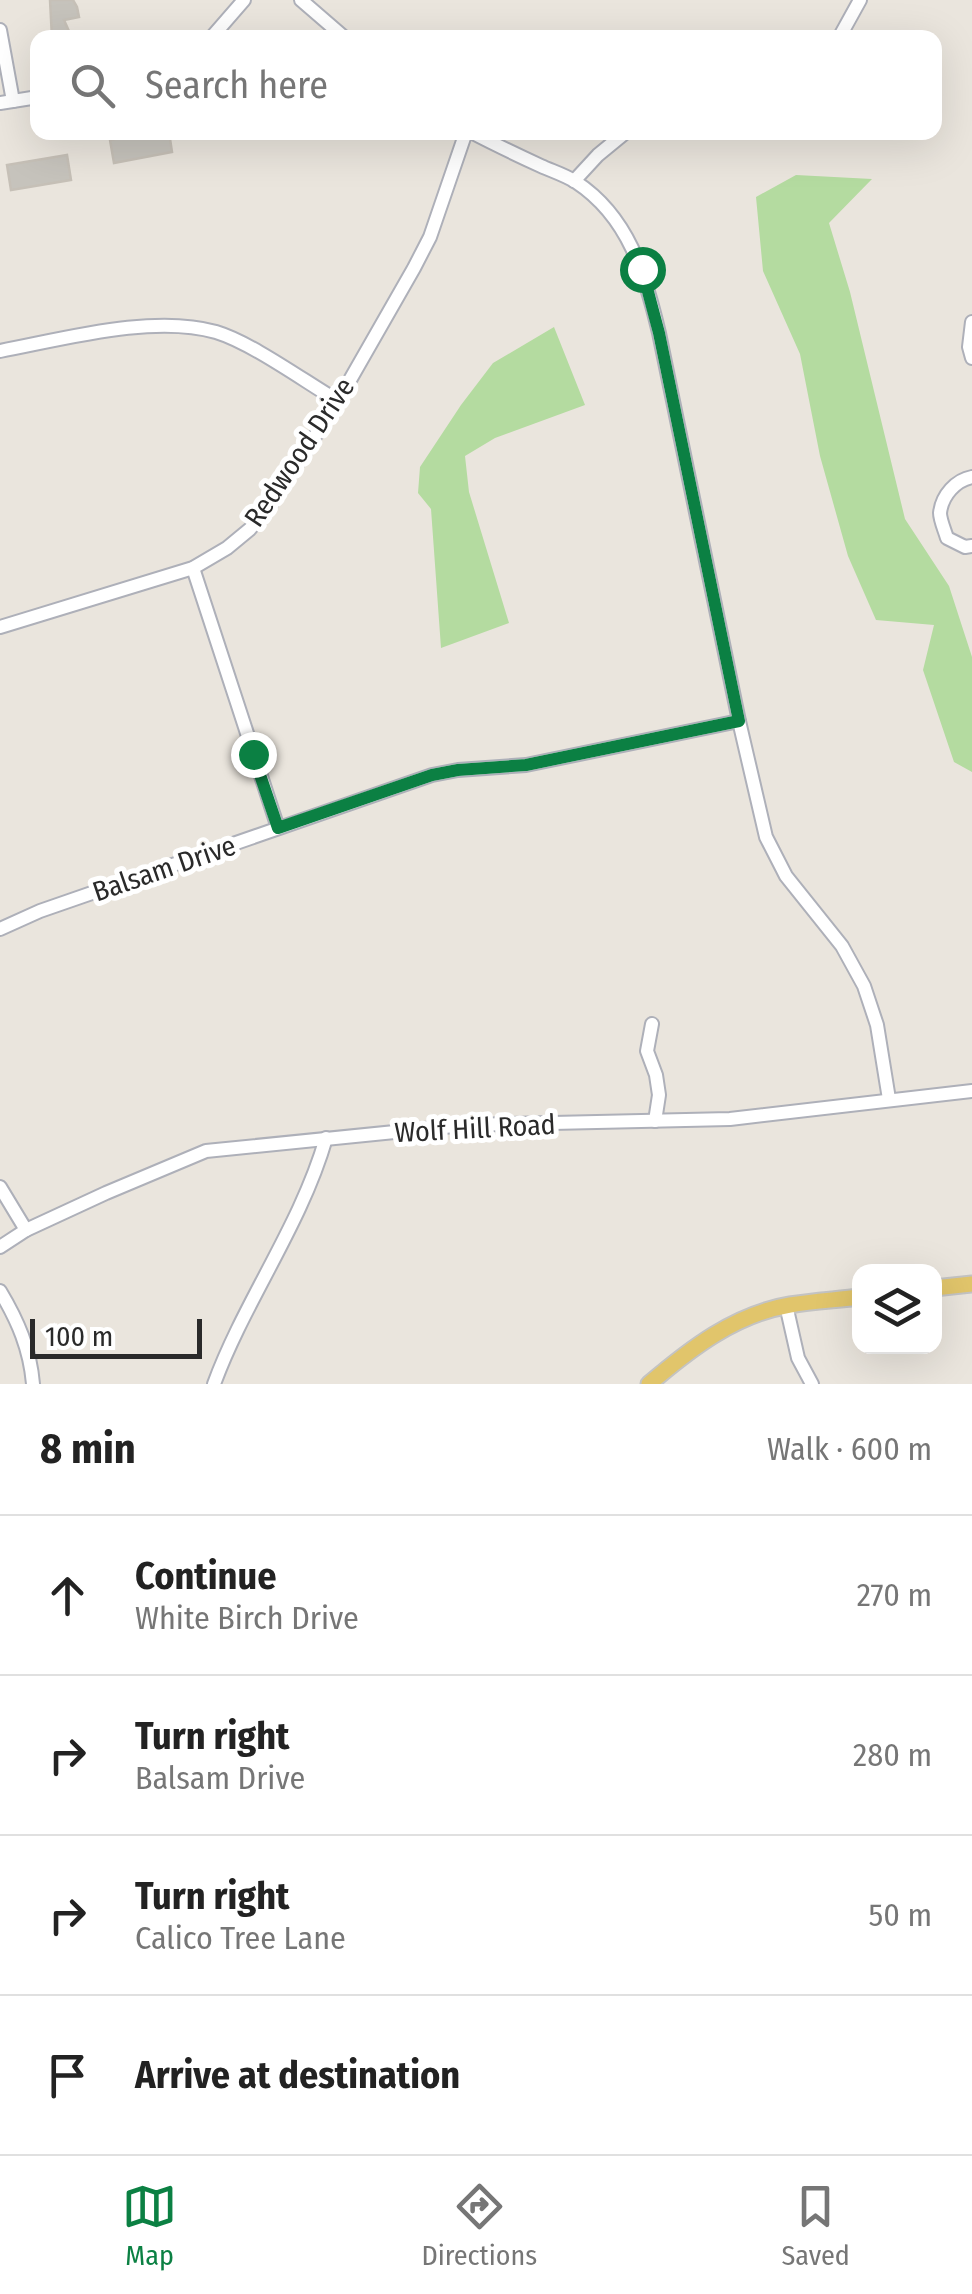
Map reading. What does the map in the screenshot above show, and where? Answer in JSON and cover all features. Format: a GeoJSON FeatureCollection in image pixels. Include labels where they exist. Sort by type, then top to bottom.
{"type":"FeatureCollection","features":[{"type":"Feature","properties":{"kind":"main road"},"geometry":{"type":"LineString","coordinates":[[942,1287],[972,1284]]}},
{"type":"Feature","properties":{"kind":"main road"},"geometry":{"type":"LineString","coordinates":[[649,1384],[731,1324],[786,1305],[852,1298]]}},
{"type":"Feature","properties":{"kind":"street"},"geometry":{"type":"LineString","coordinates":[[218,30],[244,0]]}},
{"type":"Feature","properties":{"kind":"street"},"geometry":{"type":"LineString","coordinates":[[301,0],[336,30]]}},
{"type":"Feature","properties":{"kind":"street"},"geometry":{"type":"LineString","coordinates":[[843,30],[860,0]]}},
{"type":"Feature","properties":{"kind":"street"},"geometry":{"type":"LineString","coordinates":[[0,30],[6,102]]}},
{"type":"Feature","properties":{"kind":"street","name":"Redwood Drive"},"geometry":{"type":"LineString","coordinates":[[0,627],[192,568],[250,529],[338,401],[430,237],[465,140]]}},
{"type":"Feature","properties":{"kind":"street"},"geometry":{"type":"LineString","coordinates":[[485,140],[574,181],[621,225],[635,250],[649,289],[766,837],[786,876],[842,946],[864,986],[877,1025],[889,1099]]}},
{"type":"Feature","properties":{"kind":"street"},"geometry":{"type":"LineString","coordinates":[[574,181],[616,140]]}},
{"type":"Feature","properties":{"kind":"street"},"geometry":{"type":"LineString","coordinates":[[972,322],[972,358]]}},
{"type":"Feature","properties":{"kind":"street"},"geometry":{"type":"LineString","coordinates":[[0,350],[105,332],[192,327],[219,333],[246,346],[338,401]]}},
{"type":"Feature","properties":{"kind":"street"},"geometry":{"type":"LineString","coordinates":[[972,477],[950,488],[940,513],[947,538],[965,548],[972,546]]}},
{"type":"Feature","properties":{"kind":"street"},"geometry":{"type":"LineString","coordinates":[[192,568],[278,828]]}},
{"type":"Feature","properties":{"kind":"street","name":"Balsam Drive"},"geometry":{"type":"LineString","coordinates":[[0,929],[40,910],[432,775],[526,765],[739,721]]}},
{"type":"Feature","properties":{"kind":"street"},"geometry":{"type":"LineString","coordinates":[[652,1024],[647,1051],[659,1095],[655,1121]]}},
{"type":"Feature","properties":{"kind":"street","name":"Wolf Hill Road"},"geometry":{"type":"LineString","coordinates":[[0,1247],[26,1230],[206,1151],[464,1126],[730,1119],[972,1091]]}},
{"type":"Feature","properties":{"kind":"street"},"geometry":{"type":"LineString","coordinates":[[214,1384],[226,1350],[316,1173],[326,1138]]}},
{"type":"Feature","properties":{"kind":"street"},"geometry":{"type":"LineString","coordinates":[[0,1187],[26,1230]]}},
{"type":"Feature","properties":{"kind":"street"},"geometry":{"type":"LineString","coordinates":[[0,1291],[26,1344],[34,1384]]}},
{"type":"Feature","properties":{"kind":"street"},"geometry":{"type":"LineString","coordinates":[[786,1305],[798,1358],[812,1384]]}},
{"type":"Feature","properties":{"kind":"green space"},"geometry":{"type":"Polygon","coordinates":[[[796,175],[872,179],[829,223],[850,292],[905,519],[949,586],[972,657],[972,772],[954,762],[923,670],[934,625],[876,620],[848,556],[820,456],[800,354],[763,271],[756,197],[796,175]]]}},
{"type":"Feature","properties":{"kind":"green space"},"geometry":{"type":"Polygon","coordinates":[[[554,327],[585,405],[495,438],[465,456],[469,492],[509,623],[441,648],[431,509],[418,493],[420,467],[493,363],[554,327]]]}},
{"type":"Feature","properties":{"kind":"building"},"geometry":{"type":"Polygon","coordinates":[[[50,0],[73,0],[79,17],[64,20],[68,30],[52,30],[50,0]]]}},
{"type":"Feature","properties":{"kind":"building"},"geometry":{"type":"Polygon","coordinates":[[[110,140],[170,140],[172,152],[114,163],[110,140]]]}},
{"type":"Feature","properties":{"kind":"building"},"geometry":{"type":"Polygon","coordinates":[[[67,155],[71,180],[11,190],[7,165],[67,155]]]}},
{"type":"Feature","properties":{"kind":"route"},"geometry":{"type":"LineString","coordinates":[[253,754],[278,828],[432,775],[526,765],[739,721],[659,333],[642,269]]}}]}
